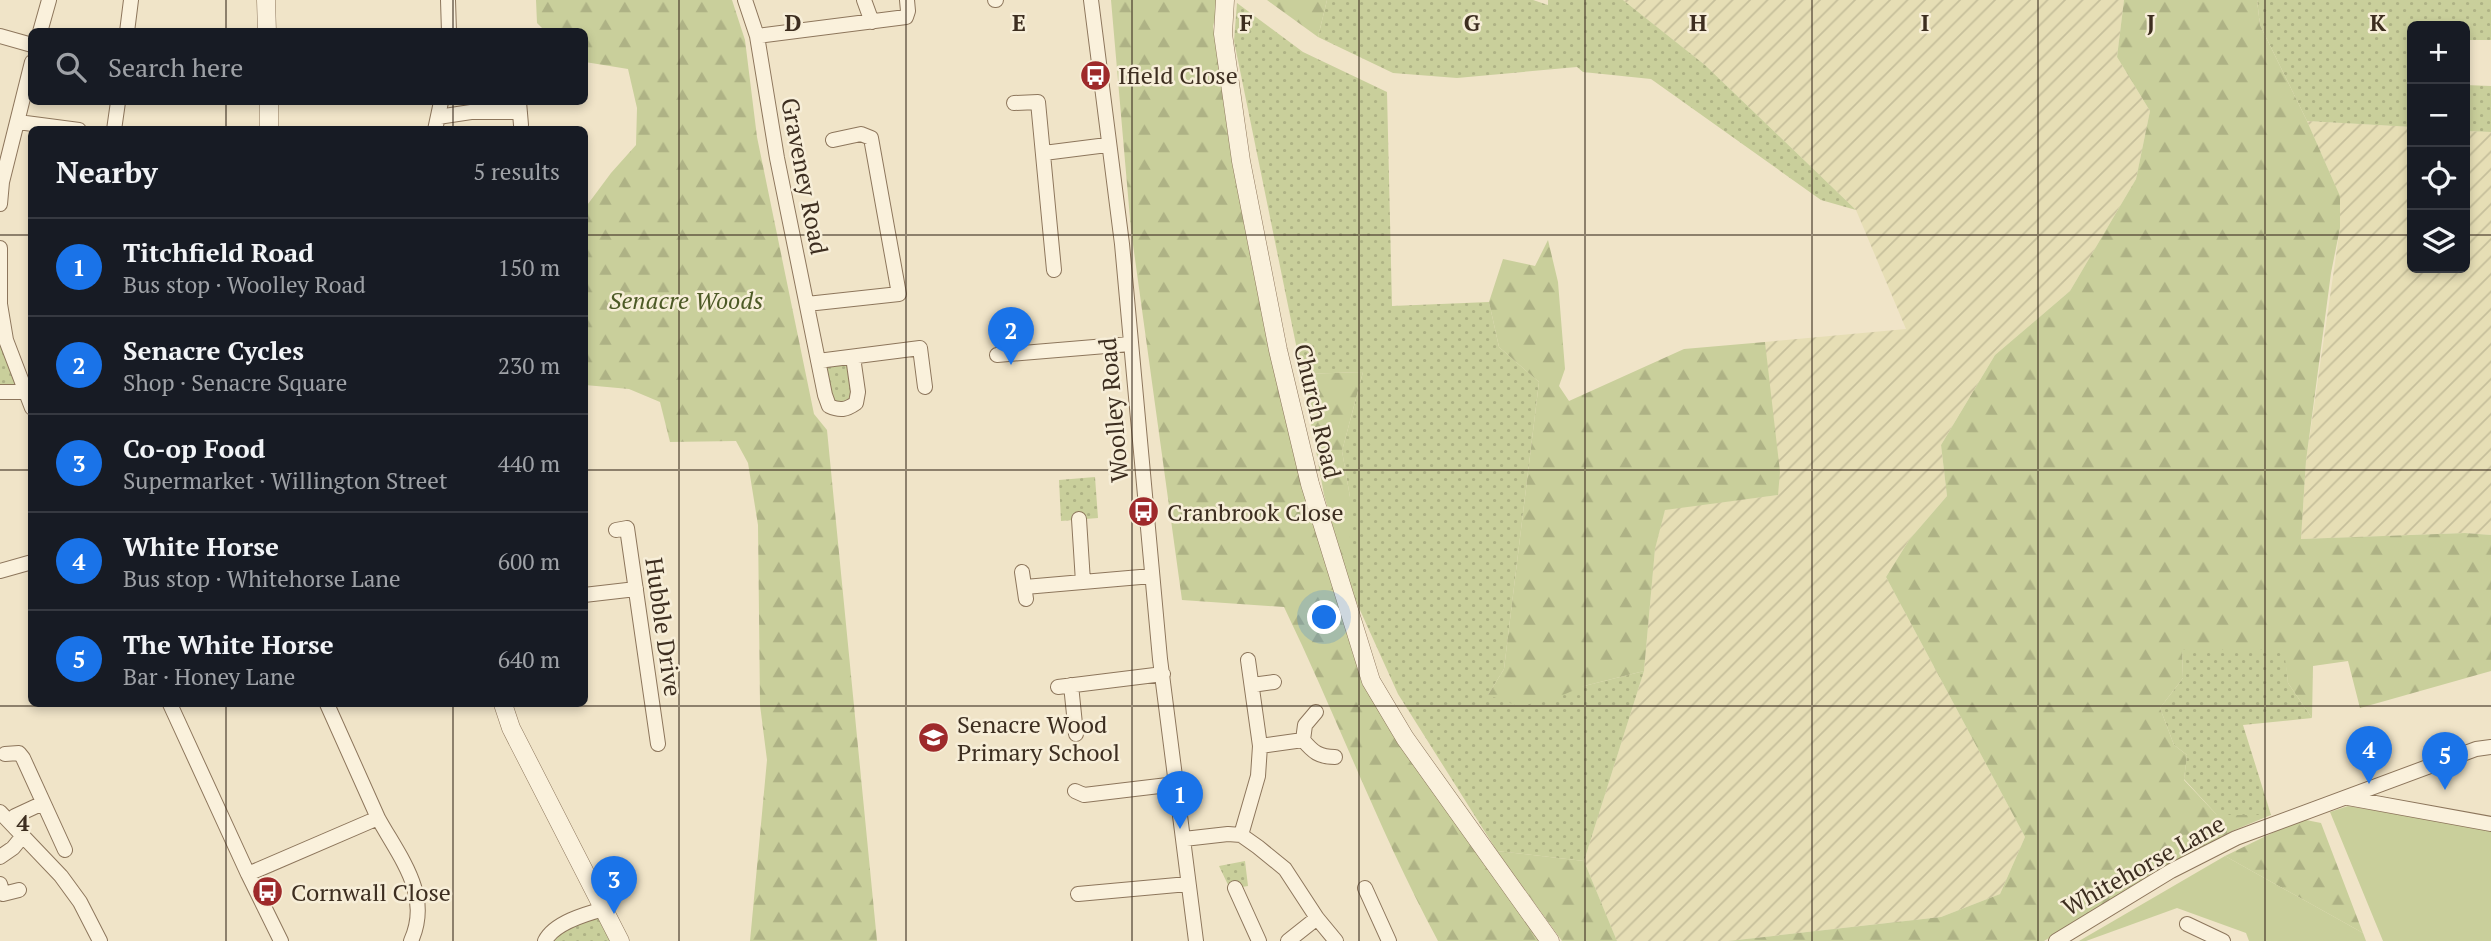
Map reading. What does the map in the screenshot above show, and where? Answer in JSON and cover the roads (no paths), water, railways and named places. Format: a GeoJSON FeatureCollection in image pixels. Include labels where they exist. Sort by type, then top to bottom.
{"type":"FeatureCollection","features":[{"type":"Feature","properties":{"kind":"street"},"geometry":{"type":"LineString","coordinates":[[41,28],[49,0]]}},
{"type":"Feature","properties":{"kind":"street"},"geometry":{"type":"LineString","coordinates":[[128,28],[131,0]]}},
{"type":"Feature","properties":{"kind":"street"},"geometry":{"type":"LineString","coordinates":[[266,0],[267,28]]}},
{"type":"Feature","properties":{"kind":"street"},"geometry":{"type":"LineString","coordinates":[[448,0],[449,28]]}},
{"type":"Feature","properties":{"kind":"street","name":"Graveney Road"},"geometry":{"type":"LineString","coordinates":[[745,0],[757,36],[777,158],[825,395],[830,406],[839,411],[856,403],[858,392],[853,357]]}},
{"type":"Feature","properties":{"kind":"street"},"geometry":{"type":"LineString","coordinates":[[864,0],[872,22]]}},
{"type":"Feature","properties":{"kind":"street"},"geometry":{"type":"LineString","coordinates":[[757,36],[906,18],[907,0]]}},
{"type":"Feature","properties":{"kind":"street","name":"Woolley Road"},"geometry":{"type":"LineString","coordinates":[[1091,0],[1107,145],[1122,244],[1152,576],[1196,941]]}},
{"type":"Feature","properties":{"kind":"street","name":"Church Road"},"geometry":{"type":"LineString","coordinates":[[1225,0],[1223,34],[1241,161],[1278,350],[1310,484],[1371,681],[1405,738],[1550,941]]}},
{"type":"Feature","properties":{"kind":"street"},"geometry":{"type":"LineString","coordinates":[[0,36],[28,44]]}},
{"type":"Feature","properties":{"kind":"street"},"geometry":{"type":"LineString","coordinates":[[0,204],[2,182],[28,74]]}},
{"type":"Feature","properties":{"kind":"street"},"geometry":{"type":"LineString","coordinates":[[1014,103],[1038,102],[1054,270]]}},
{"type":"Feature","properties":{"kind":"street"},"geometry":{"type":"LineString","coordinates":[[115,126],[118,105]]}},
{"type":"Feature","properties":{"kind":"street"},"geometry":{"type":"LineString","coordinates":[[268,105],[269,126]]}},
{"type":"Feature","properties":{"kind":"street"},"geometry":{"type":"LineString","coordinates":[[440,105],[437,123],[471,112],[520,113]]}},
{"type":"Feature","properties":{"kind":"street"},"geometry":{"type":"LineString","coordinates":[[18,122],[48,126]]}},
{"type":"Feature","properties":{"kind":"street"},"geometry":{"type":"LineString","coordinates":[[807,304],[899,294],[871,138],[861,134],[834,141]]}},
{"type":"Feature","properties":{"kind":"street"},"geometry":{"type":"LineString","coordinates":[[1044,153],[1107,145]]}},
{"type":"Feature","properties":{"kind":"street"},"geometry":{"type":"LineString","coordinates":[[0,248],[1,304],[6,340],[28,400]]}},
{"type":"Feature","properties":{"kind":"street"},"geometry":{"type":"LineString","coordinates":[[997,355],[1130,344]]}},
{"type":"Feature","properties":{"kind":"street"},"geometry":{"type":"LineString","coordinates":[[818,361],[920,348],[925,387]]}},
{"type":"Feature","properties":{"kind":"street"},"geometry":{"type":"LineString","coordinates":[[0,392],[24,392]]}},
{"type":"Feature","properties":{"kind":"street"},"geometry":{"type":"LineString","coordinates":[[1079,519],[1083,582]]}},
{"type":"Feature","properties":{"kind":"street","name":"Hubble Drive"},"geometry":{"type":"LineString","coordinates":[[616,530],[627,528],[658,744]]}},
{"type":"Feature","properties":{"kind":"street"},"geometry":{"type":"LineString","coordinates":[[0,571],[28,563]]}},
{"type":"Feature","properties":{"kind":"street"},"geometry":{"type":"LineString","coordinates":[[1024,586],[1152,576]]}},
{"type":"Feature","properties":{"kind":"street"},"geometry":{"type":"LineString","coordinates":[[588,595],[636,589]]}},
{"type":"Feature","properties":{"kind":"street"},"geometry":{"type":"LineString","coordinates":[[1241,835],[1258,776],[1260,746],[1248,660]]}},
{"type":"Feature","properties":{"kind":"street"},"geometry":{"type":"LineString","coordinates":[[1076,734],[1064,686],[1163,674]]}},
{"type":"Feature","properties":{"kind":"street"},"geometry":{"type":"LineString","coordinates":[[1252,685],[1274,682]]}},
{"type":"Feature","properties":{"kind":"street"},"geometry":{"type":"LineString","coordinates":[[171,707],[281,941]]}},
{"type":"Feature","properties":{"kind":"street"},"geometry":{"type":"LineString","coordinates":[[328,707],[378,818],[416,890],[418,925],[411,941]]}},
{"type":"Feature","properties":{"kind":"street"},"geometry":{"type":"LineString","coordinates":[[504,707],[534,775],[620,941]]}},
{"type":"Feature","properties":{"kind":"street"},"geometry":{"type":"LineString","coordinates":[[1316,712],[1305,725],[1303,740],[1313,752],[1324,757],[1335,757]]}},
{"type":"Feature","properties":{"kind":"street"},"geometry":{"type":"LineString","coordinates":[[1260,746],[1303,740]]}},
{"type":"Feature","properties":{"kind":"street","name":"Whitehorse Lane"},"geometry":{"type":"LineString","coordinates":[[2056,941],[2153,881],[2236,838],[2476,749],[2491,747]]}},
{"type":"Feature","properties":{"kind":"street"},"geometry":{"type":"LineString","coordinates":[[5,754],[19,753],[23,758],[60,846]]}},
{"type":"Feature","properties":{"kind":"street"},"geometry":{"type":"LineString","coordinates":[[1075,791],[1084,795],[1176,783]]}},
{"type":"Feature","properties":{"kind":"street"},"geometry":{"type":"LineString","coordinates":[[2348,798],[2491,824]]}},
{"type":"Feature","properties":{"kind":"street"},"geometry":{"type":"LineString","coordinates":[[5,816],[15,816],[43,803]]}},
{"type":"Feature","properties":{"kind":"street"},"geometry":{"type":"LineString","coordinates":[[5,816],[61,876],[80,902],[100,941]]}},
{"type":"Feature","properties":{"kind":"street"},"geometry":{"type":"LineString","coordinates":[[248,874],[378,818]]}},
{"type":"Feature","properties":{"kind":"street"},"geometry":{"type":"LineString","coordinates":[[1184,839],[1241,835],[1285,869],[1317,918],[1336,941]]}},
{"type":"Feature","properties":{"kind":"street"},"geometry":{"type":"LineString","coordinates":[[0,857],[22,837]]}},
{"type":"Feature","properties":{"kind":"street"},"geometry":{"type":"LineString","coordinates":[[0,884],[3,894],[19,890]]}},
{"type":"Feature","properties":{"kind":"street"},"geometry":{"type":"LineString","coordinates":[[1077,894],[1188,884]]}},
{"type":"Feature","properties":{"kind":"street"},"geometry":{"type":"LineString","coordinates":[[1235,888],[1259,941]]}},
{"type":"Feature","properties":{"kind":"street"},"geometry":{"type":"LineString","coordinates":[[1365,888],[1389,941]]}},
{"type":"Feature","properties":{"kind":"street"},"geometry":{"type":"LineString","coordinates":[[1360,917],[1374,908]]}},
{"type":"Feature","properties":{"kind":"street"},"geometry":{"type":"LineString","coordinates":[[545,941],[552,933],[581,916],[604,909]]}},
{"type":"Feature","properties":{"kind":"street"},"geometry":{"type":"LineString","coordinates":[[1288,941],[1317,918]]}},
{"type":"Feature","properties":{"kind":"street"},"geometry":{"type":"LineString","coordinates":[[2187,924],[2223,941]]}},
{"type":"Feature","properties":{"kind":"place","name":"Ifield Close"},"geometry":{"type":"Point","coordinates":[1095,75]}},
{"type":"Feature","properties":{"kind":"place","name":"Senacre Cycles"},"geometry":{"type":"Point","coordinates":[1011,365]}},
{"type":"Feature","properties":{"kind":"place","name":"Cranbrook Close"},"geometry":{"type":"Point","coordinates":[1144,512]}},
{"type":"Feature","properties":{"kind":"place","name":"Senacre Wood Primary School"},"geometry":{"type":"Point","coordinates":[934,738]}},
{"type":"Feature","properties":{"kind":"place","name":"White Horse"},"geometry":{"type":"Point","coordinates":[2369,784]}},
{"type":"Feature","properties":{"kind":"place","name":"The White Horse"},"geometry":{"type":"Point","coordinates":[2445,790]}},
{"type":"Feature","properties":{"kind":"place","name":"Titchfield Road"},"geometry":{"type":"Point","coordinates":[1180,829]}},
{"type":"Feature","properties":{"kind":"place","name":"Cornwall Close"},"geometry":{"type":"Point","coordinates":[268,892]}},
{"type":"Feature","properties":{"kind":"place","name":"Co-op Food"},"geometry":{"type":"Point","coordinates":[614,914]}},
{"type":"Feature","properties":{"kind":"park label","name":"Senacre Woods"},"geometry":{"type":"Point","coordinates":[686,300]}}]}
